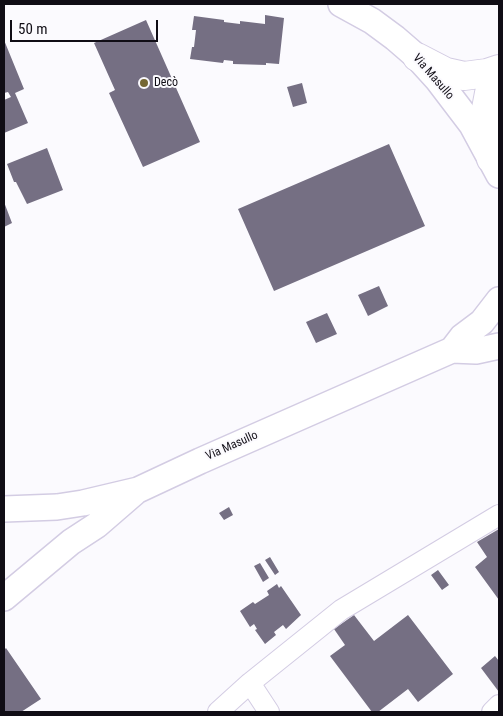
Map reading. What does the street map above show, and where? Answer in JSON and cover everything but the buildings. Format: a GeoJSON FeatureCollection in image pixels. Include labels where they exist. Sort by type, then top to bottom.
{"type":"FeatureCollection","features":[{"type":"Feature","properties":{"kind":"highway"},"geometry":{"type":"LineString","coordinates":[[417,57],[446,72],[464,76],[487,73],[499,69]]}},
{"type":"Feature","properties":{"kind":"highway"},"geometry":{"type":"LineString","coordinates":[[495,167],[485,114],[489,93],[499,74]]}},
{"type":"Feature","properties":{"kind":"main road","name":"Via Masullo"},"geometry":{"type":"LineString","coordinates":[[341,4],[372,21],[417,57],[437,79],[472,125],[495,167]]}},
{"type":"Feature","properties":{"kind":"main road","name":"Via Masullo"},"geometry":{"type":"LineString","coordinates":[[452,350],[462,337],[482,322],[499,300]]}},
{"type":"Feature","properties":{"kind":"main road","name":"Via Masullo"},"geometry":{"type":"LineString","coordinates":[[4,509],[57,507],[138,490],[200,460],[452,350],[476,351],[499,346]]}},
{"type":"Feature","properties":{"kind":"main road"},"geometry":{"type":"LineString","coordinates":[[4,598],[71,542],[97,525],[138,490]]}},
{"type":"Feature","properties":{"kind":"street"},"geometry":{"type":"LineString","coordinates":[[218,712],[250,683],[341,610],[499,515]]}},
{"type":"Feature","properties":{"kind":"street"},"geometry":{"type":"LineString","coordinates":[[250,683],[269,712]]}},
{"type":"Feature","properties":{"kind":"street"},"geometry":{"type":"LineString","coordinates":[[492,712],[499,705]]}},
{"type":"Feature","properties":{"kind":"place","name":"Decò"},"geometry":{"type":"Point","coordinates":[144,83]}}]}
